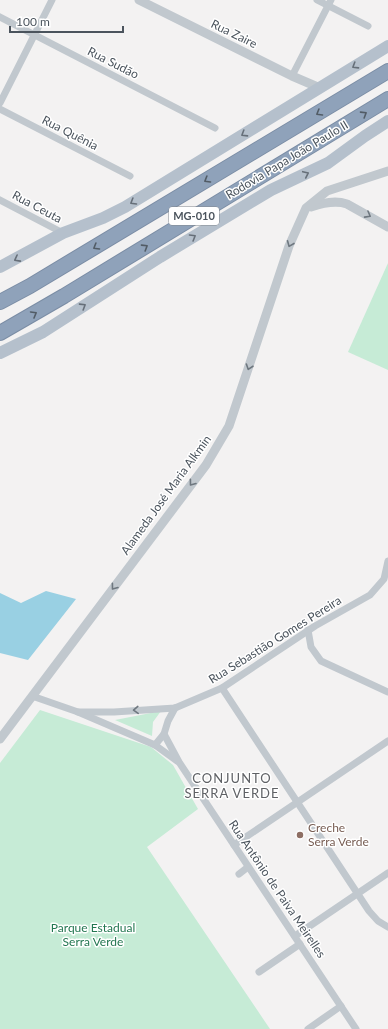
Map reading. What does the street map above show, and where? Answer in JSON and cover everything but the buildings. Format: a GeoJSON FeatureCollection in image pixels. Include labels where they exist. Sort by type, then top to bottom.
{"type":"FeatureCollection","features":[{"type":"Feature","properties":{"kind":"highway","name":"Rodovia Papa João Paulo II"},"geometry":{"type":"LineString","coordinates":[[0,302],[30,286],[388,71]]}},
{"type":"Feature","properties":{"kind":"highway","name":"Rodovia Papa João Paulo II"},"geometry":{"type":"LineString","coordinates":[[0,333],[64,296],[388,99]]}},
{"type":"Feature","properties":{"kind":"highway"},"geometry":{"type":"LineString","coordinates":[[0,295],[30,286]]}},
{"type":"Feature","properties":{"kind":"main road"},"geometry":{"type":"LineString","coordinates":[[0,268],[63,233],[103,218],[125,207],[388,46]]}},
{"type":"Feature","properties":{"kind":"main road","name":"MG-010"},"geometry":{"type":"LineString","coordinates":[[0,353],[42,332],[160,257],[271,190],[328,163],[388,121]]}},
{"type":"Feature","properties":{"kind":"street"},"geometry":{"type":"LineString","coordinates":[[0,104],[52,0]]}},
{"type":"Feature","properties":{"kind":"street","name":"Rua Zaire"},"geometry":{"type":"LineString","coordinates":[[139,0],[292,76],[320,88]]}},
{"type":"Feature","properties":{"kind":"street"},"geometry":{"type":"LineString","coordinates":[[317,0],[330,3],[368,26]]}},
{"type":"Feature","properties":{"kind":"street"},"geometry":{"type":"LineString","coordinates":[[292,76],[330,3]]}},
{"type":"Feature","properties":{"kind":"street","name":"Rua Sudão"},"geometry":{"type":"LineString","coordinates":[[0,17],[215,128]]}},
{"type":"Feature","properties":{"kind":"street","name":"Rua Quênia"},"geometry":{"type":"LineString","coordinates":[[0,109],[130,176]]}},
{"type":"Feature","properties":{"kind":"street","name":"Alameda José Maria Alkmin"},"geometry":{"type":"LineString","coordinates":[[0,739],[206,465],[229,426],[289,246],[306,208],[327,191],[388,171]]}},
{"type":"Feature","properties":{"kind":"street"},"geometry":{"type":"LineString","coordinates":[[347,204],[344,191],[357,181]]}},
{"type":"Feature","properties":{"kind":"street","name":"Rua Ceuta"},"geometry":{"type":"LineString","coordinates":[[0,200],[63,233]]}},
{"type":"Feature","properties":{"kind":"street"},"geometry":{"type":"LineString","coordinates":[[306,208],[322,203],[341,202],[388,227]]}},
{"type":"Feature","properties":{"kind":"street","name":"Rua Sebastião Gomes Pereira"},"geometry":{"type":"LineString","coordinates":[[78,712],[114,712],[175,708],[222,688],[308,630],[370,595],[384,579],[388,562]]}},
{"type":"Feature","properties":{"kind":"street"},"geometry":{"type":"LineString","coordinates":[[308,630],[311,647],[321,661],[388,692]]}},
{"type":"Feature","properties":{"kind":"street"},"geometry":{"type":"LineString","coordinates":[[222,688],[357,894],[378,922],[388,927]]}},
{"type":"Feature","properties":{"kind":"street"},"geometry":{"type":"LineString","coordinates":[[32,696],[78,712]]}},
{"type":"Feature","properties":{"kind":"street"},"geometry":{"type":"LineString","coordinates":[[155,745],[164,734],[168,721],[175,708]]}},
{"type":"Feature","properties":{"kind":"street","name":"Rua Antônio de Paiva Meirelles"},"geometry":{"type":"LineString","coordinates":[[78,712],[155,745],[179,762]]}},
{"type":"Feature","properties":{"kind":"street"},"geometry":{"type":"LineString","coordinates":[[109,726],[111,715],[114,712]]}},
{"type":"Feature","properties":{"kind":"street","name":"Rua Antônio de Paiva Meirelles"},"geometry":{"type":"LineString","coordinates":[[164,734],[179,762],[356,1029]]}},
{"type":"Feature","properties":{"kind":"street"},"geometry":{"type":"LineString","coordinates":[[234,845],[388,741]]}},
{"type":"Feature","properties":{"kind":"street"},"geometry":{"type":"LineString","coordinates":[[239,874],[248,867]]}},
{"type":"Feature","properties":{"kind":"street"},"geometry":{"type":"LineString","coordinates":[[295,936],[388,873]]}},
{"type":"Feature","properties":{"kind":"street"},"geometry":{"type":"LineString","coordinates":[[259,972],[300,944]]}},
{"type":"Feature","properties":{"kind":"street"},"geometry":{"type":"LineString","coordinates":[[308,1029],[341,1006]]}},
{"type":"Feature","properties":{"kind":"green space"},"geometry":{"type":"Polygon","coordinates":[[[388,263],[388,370],[348,352],[388,263]]]}},
{"type":"Feature","properties":{"kind":"green space","name":"Parque Estadual Serra Verde"},"geometry":{"type":"Polygon","coordinates":[[[40,710],[151,747],[173,765],[198,809],[147,847],[270,1029],[0,1029],[0,763],[40,710]]]}},
{"type":"Feature","properties":{"kind":"green space"},"geometry":{"type":"Polygon","coordinates":[[[161,711],[153,722],[152,736],[115,720],[161,711]]]}},
{"type":"Feature","properties":{"kind":"water"},"geometry":{"type":"Polygon","coordinates":[[[46,591],[76,599],[28,660],[0,653],[0,593],[21,603],[46,591]]]}},
{"type":"Feature","properties":{"kind":"place","name":"Creche Serra Verde"},"geometry":{"type":"Point","coordinates":[300,835]}},
{"type":"Feature","properties":{"kind":"district","name":"CONJUNTO SERRA VERDE"},"geometry":{"type":"Point","coordinates":[232,786]}}]}
